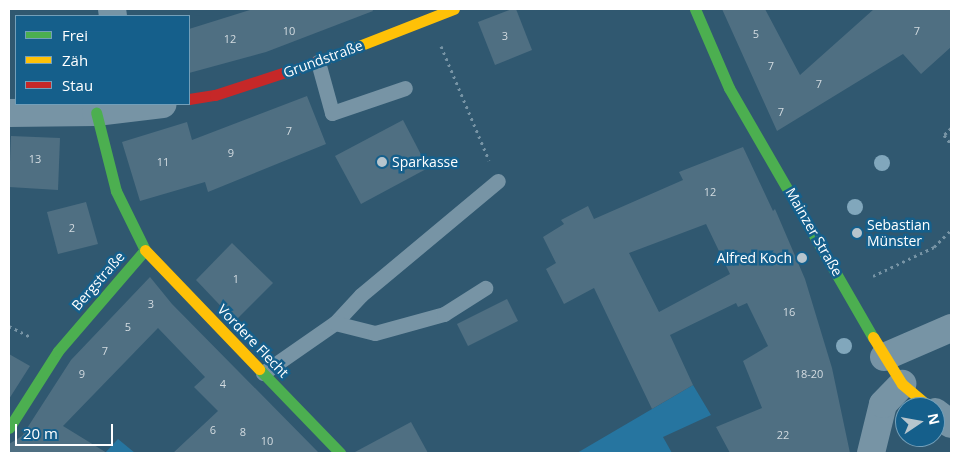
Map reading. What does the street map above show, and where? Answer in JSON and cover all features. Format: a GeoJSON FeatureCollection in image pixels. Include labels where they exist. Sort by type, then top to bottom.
{"type":"FeatureCollection","features":[{"type":"Feature","properties":{"kind":"street","name":"Grundstraße"},"geometry":{"type":"LineString","coordinates":[[190,100],[215,95],[318,62],[454,9]]}},
{"type":"Feature","properties":{"kind":"street","name":"Mainzer Straße"},"geometry":{"type":"LineString","coordinates":[[696,9],[729,88],[847,288],[884,357],[902,384],[917,397]]}},
{"type":"Feature","properties":{"kind":"street"},"geometry":{"type":"LineString","coordinates":[[9,112],[112,109],[153,105]]}},
{"type":"Feature","properties":{"kind":"street","name":"Bergstraße"},"geometry":{"type":"LineString","coordinates":[[9,428],[58,351],[144,250],[116,191],[112,109]]}},
{"type":"Feature","properties":{"kind":"street","name":"Vordere Flecht"},"geometry":{"type":"LineString","coordinates":[[144,250],[340,453]]}},
{"type":"Feature","properties":{"kind":"street"},"geometry":{"type":"LineString","coordinates":[[884,357],[951,328]]}},
{"type":"Feature","properties":{"kind":"street"},"geometry":{"type":"LineString","coordinates":[[871,453],[883,404],[902,384]]}},
{"type":"Feature","properties":{"kind":"lane"},"geometry":{"type":"LineString","coordinates":[[318,62],[332,112],[405,88]]}},
{"type":"Feature","properties":{"kind":"lane"},"geometry":{"type":"LineString","coordinates":[[263,373],[334,323],[361,295],[498,181]]}},
{"type":"Feature","properties":{"kind":"lane"},"geometry":{"type":"LineString","coordinates":[[334,323],[375,333],[444,314],[485,288]]}},
{"type":"Feature","properties":{"kind":"path"},"geometry":{"type":"LineString","coordinates":[[445,55],[498,181]]}},
{"type":"Feature","properties":{"kind":"path"},"geometry":{"type":"LineString","coordinates":[[951,128],[944,135],[951,144]]}},
{"type":"Feature","properties":{"kind":"path"},"geometry":{"type":"LineString","coordinates":[[847,288],[934,246],[951,230]]}},
{"type":"Feature","properties":{"kind":"shaded area"},"geometry":{"type":"Polygon","coordinates":[[[693,385],[711,415],[663,437],[672,453],[577,453],[693,385]]]}},
{"type":"Feature","properties":{"kind":"shaded area"},"geometry":{"type":"Polygon","coordinates":[[[118,439],[135,453],[105,453],[118,439]]]}},
{"type":"Feature","properties":{"kind":"building"},"geometry":{"type":"Polygon","coordinates":[[[253,9],[372,9],[373,11],[266,52],[190,73],[190,29],[253,9]]]}},
{"type":"Feature","properties":{"kind":"building"},"geometry":{"type":"Polygon","coordinates":[[[516,9],[532,50],[495,65],[478,22],[516,9]]]}},
{"type":"Feature","properties":{"kind":"building"},"geometry":{"type":"Polygon","coordinates":[[[722,9],[765,9],[800,75],[874,9],[951,9],[951,47],[921,74],[903,54],[777,131],[722,9]]]}},
{"type":"Feature","properties":{"kind":"building"},"geometry":{"type":"Polygon","coordinates":[[[307,96],[326,144],[208,192],[205,182],[140,201],[122,142],[187,122],[192,140],[307,96]]]}},
{"type":"Feature","properties":{"kind":"building","name":"Sparkasse"},"geometry":{"type":"Polygon","coordinates":[[[403,120],[428,168],[361,204],[335,156],[403,120]]]}},
{"type":"Feature","properties":{"kind":"building"},"geometry":{"type":"Polygon","coordinates":[[[11,136],[60,138],[58,190],[9,187],[11,136]]]}},
{"type":"Feature","properties":{"kind":"building"},"geometry":{"type":"Polygon","coordinates":[[[743,147],[773,211],[775,209],[805,279],[832,368],[850,453],[730,453],[716,427],[762,408],[743,361],[768,346],[747,303],[738,307],[736,303],[670,335],[693,385],[652,409],[594,288],[564,304],[546,269],[556,263],[543,237],[564,224],[561,220],[588,206],[594,219],[683,180],[679,172],[743,147]],[[706,224],[629,253],[659,312],[730,274],[706,224]]]}},
{"type":"Feature","properties":{"kind":"building"},"geometry":{"type":"Polygon","coordinates":[[[86,202],[98,244],[58,254],[47,212],[86,202]]]}},
{"type":"Feature","properties":{"kind":"building"},"geometry":{"type":"Polygon","coordinates":[[[232,243],[273,283],[235,321],[196,280],[232,243]]]}},
{"type":"Feature","properties":{"kind":"building"},"geometry":{"type":"Polygon","coordinates":[[[150,277],[172,304],[319,453],[173,453],[218,411],[194,387],[205,377],[158,328],[63,426],[107,453],[9,453],[9,444],[22,436],[71,360],[150,277]]]}},
{"type":"Feature","properties":{"kind":"building"},"geometry":{"type":"Polygon","coordinates":[[[507,299],[518,321],[468,346],[457,324],[507,299]]]}},
{"type":"Feature","properties":{"kind":"building"},"geometry":{"type":"Polygon","coordinates":[[[9,354],[30,366],[9,399],[9,354]]]}},
{"type":"Feature","properties":{"kind":"building"},"geometry":{"type":"Polygon","coordinates":[[[411,422],[428,453],[355,453],[355,452],[411,422]]]}},
{"type":"Feature","properties":{"kind":"traffic: fast"},"geometry":{"type":"LineString","coordinates":[[695,9],[729,88],[873,337]]}},
{"type":"Feature","properties":{"kind":"traffic: fast"},"geometry":{"type":"LineString","coordinates":[[9,428],[58,351],[145,250],[116,191],[96,112]]}},
{"type":"Feature","properties":{"kind":"traffic: fast"},"geometry":{"type":"LineString","coordinates":[[259,369],[340,453]]}},
{"type":"Feature","properties":{"kind":"traffic: slow"},"geometry":{"type":"LineString","coordinates":[[328,58],[454,9]]}},
{"type":"Feature","properties":{"kind":"traffic: slow"},"geometry":{"type":"LineString","coordinates":[[145,250],[259,369]]}},
{"type":"Feature","properties":{"kind":"traffic: slow"},"geometry":{"type":"LineString","coordinates":[[873,337],[902,384],[917,397]]}},
{"type":"Feature","properties":{"kind":"traffic: jam"},"geometry":{"type":"LineString","coordinates":[[190,99],[215,95],[328,58]]}},
{"type":"Feature","properties":{"kind":"place","name":"Sparkasse"},"geometry":{"type":"Point","coordinates":[382,162]}},
{"type":"Feature","properties":{"kind":"place","name":"Sebastian Münster"},"geometry":{"type":"Point","coordinates":[857,233]}},
{"type":"Feature","properties":{"kind":"place","name":"Alfred Koch"},"geometry":{"type":"Point","coordinates":[802,258]}}]}
